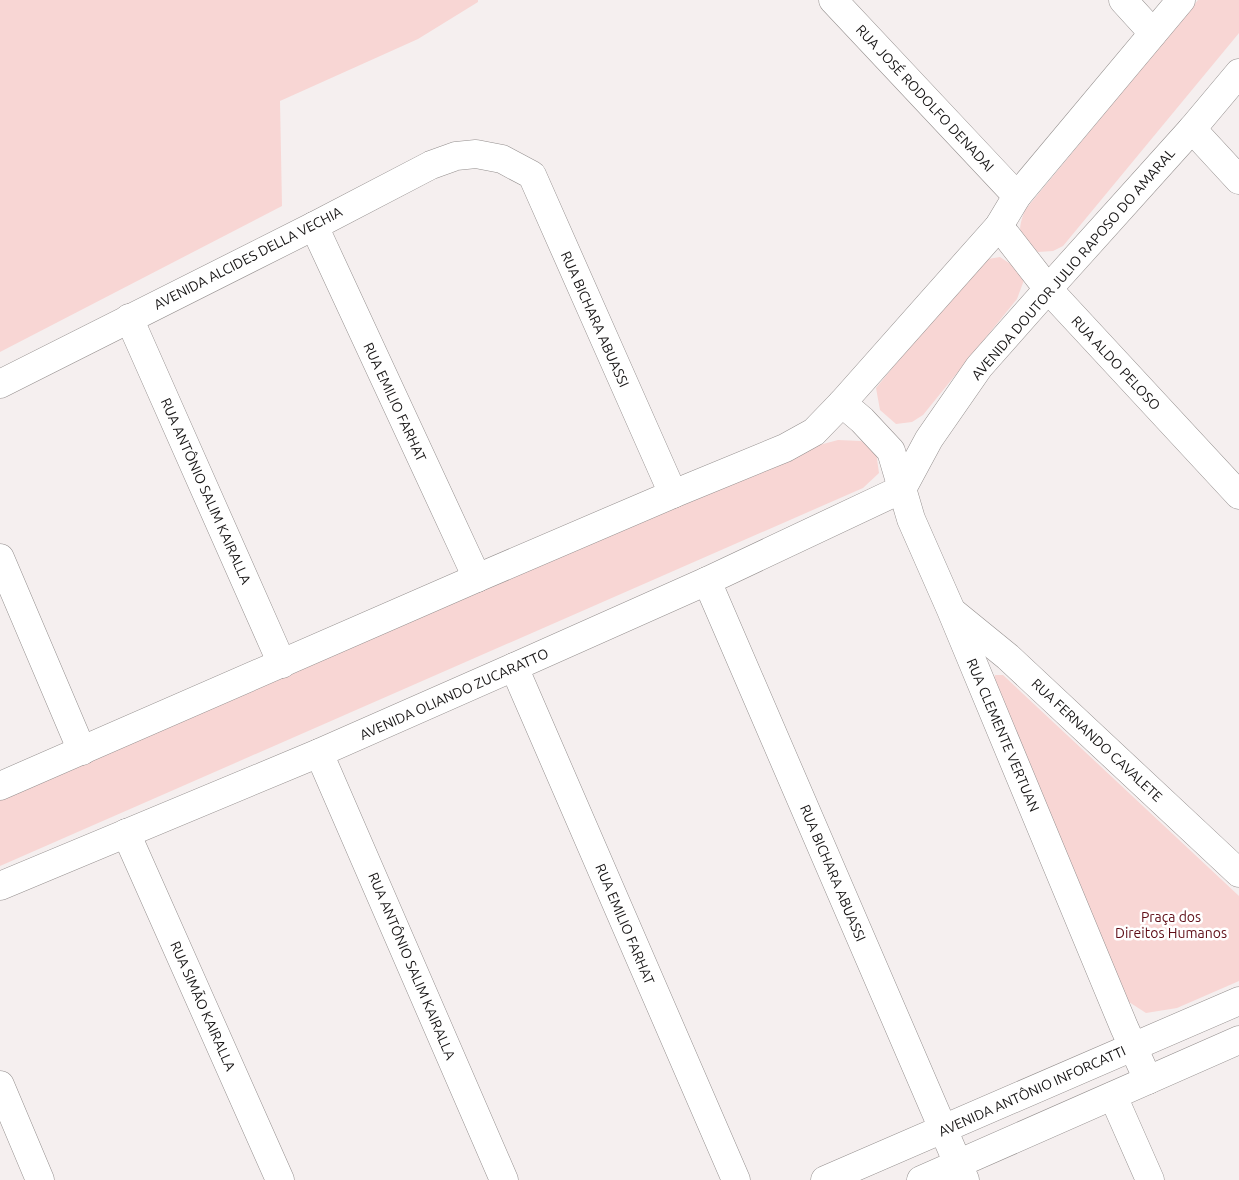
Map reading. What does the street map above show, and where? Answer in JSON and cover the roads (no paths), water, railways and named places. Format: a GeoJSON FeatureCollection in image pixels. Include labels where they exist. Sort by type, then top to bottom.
{"type":"FeatureCollection","features":[{"type":"Feature","properties":{"kind":"street","name":"RUA JOSÉ RODOLFO DENADAI"},"geometry":{"type":"LineString","coordinates":[[833,0],[1017,196]]}},
{"type":"Feature","properties":{"kind":"street"},"geometry":{"type":"LineString","coordinates":[[1123,0],[1153,33]]}},
{"type":"Feature","properties":{"kind":"street"},"geometry":{"type":"LineString","coordinates":[[0,786],[477,578],[785,448],[814,432],[999,226],[1017,196],[1181,0]]}},
{"type":"Feature","properties":{"kind":"street","name":"AVENIDA DOUTOR JULIO RAPOSO DO AMARAL"},"geometry":{"type":"LineString","coordinates":[[902,488],[930,439],[979,367],[1192,129],[1239,73]]}},
{"type":"Feature","properties":{"kind":"street"},"geometry":{"type":"LineString","coordinates":[[1192,129],[1239,180]]}},
{"type":"Feature","properties":{"kind":"street","name":"AVENIDA ALCIDES DELLA VECHIA"},"geometry":{"type":"LineString","coordinates":[[0,384],[431,165],[456,156],[476,154],[502,159]]}},
{"type":"Feature","properties":{"kind":"street","name":"RUA BICHARA ABUASSI"},"geometry":{"type":"LineString","coordinates":[[502,159],[532,175],[673,494]]}},
{"type":"Feature","properties":{"kind":"street","name":"RUA EMILIO FARHAT"},"geometry":{"type":"LineString","coordinates":[[314,226],[477,578]]}},
{"type":"Feature","properties":{"kind":"street","name":"RUA ALDO PELOSO"},"geometry":{"type":"LineString","coordinates":[[999,226],[1048,289],[1239,495]]}},
{"type":"Feature","properties":{"kind":"street","name":"RUA ANTÔNIO SALIM KAIRALLA"},"geometry":{"type":"LineString","coordinates":[[129,318],[282,664]]}},
{"type":"Feature","properties":{"kind":"street","name":"RUA CLEMENTE VERTUAN"},"geometry":{"type":"LineString","coordinates":[[842,402],[891,451],[911,519],[1148,1080]]}},
{"type":"Feature","properties":{"kind":"street","name":"AVENIDA OLIANDO ZUCARATTO"},"geometry":{"type":"LineString","coordinates":[[0,886],[319,753],[514,667],[707,581],[902,488]]}},
{"type":"Feature","properties":{"kind":"street"},"geometry":{"type":"LineString","coordinates":[[0,558],[82,751]]}},
{"type":"Feature","properties":{"kind":"street","name":"RUA BICHARA ABUASSI"},"geometry":{"type":"LineString","coordinates":[[707,581],[962,1172]]}},
{"type":"Feature","properties":{"kind":"street","name":"RUA FERNANDO CAVALETE"},"geometry":{"type":"LineString","coordinates":[[951,610],[1008,657],[1239,873]]}},
{"type":"Feature","properties":{"kind":"street","name":"RUA EMILIO FARHAT"},"geometry":{"type":"LineString","coordinates":[[514,667],[736,1180]]}},
{"type":"Feature","properties":{"kind":"street","name":"RUA ANTÔNIO SALIM KAIRALLA"},"geometry":{"type":"LineString","coordinates":[[319,753],[504,1180]]}},
{"type":"Feature","properties":{"kind":"street","name":"RUA SIMÃO KAIRALLA"},"geometry":{"type":"LineString","coordinates":[[126,833],[280,1180]]}},
{"type":"Feature","properties":{"kind":"street","name":"AVENIDA ANTÔNIO INFORCATTI"},"geometry":{"type":"LineString","coordinates":[[825,1180],[1239,1001]]}},
{"type":"Feature","properties":{"kind":"street"},"geometry":{"type":"LineString","coordinates":[[921,1180],[962,1172],[1113,1096],[1239,1040]]}},
{"type":"Feature","properties":{"kind":"street"},"geometry":{"type":"LineString","coordinates":[[0,1085],[40,1180]]}},
{"type":"Feature","properties":{"kind":"street"},"geometry":{"type":"LineString","coordinates":[[1113,1096],[1150,1180]]}},
{"type":"Feature","properties":{"kind":"park label","name":"Praça dos Direitos Humanos"},"geometry":{"type":"Point","coordinates":[1171,926]}}]}
